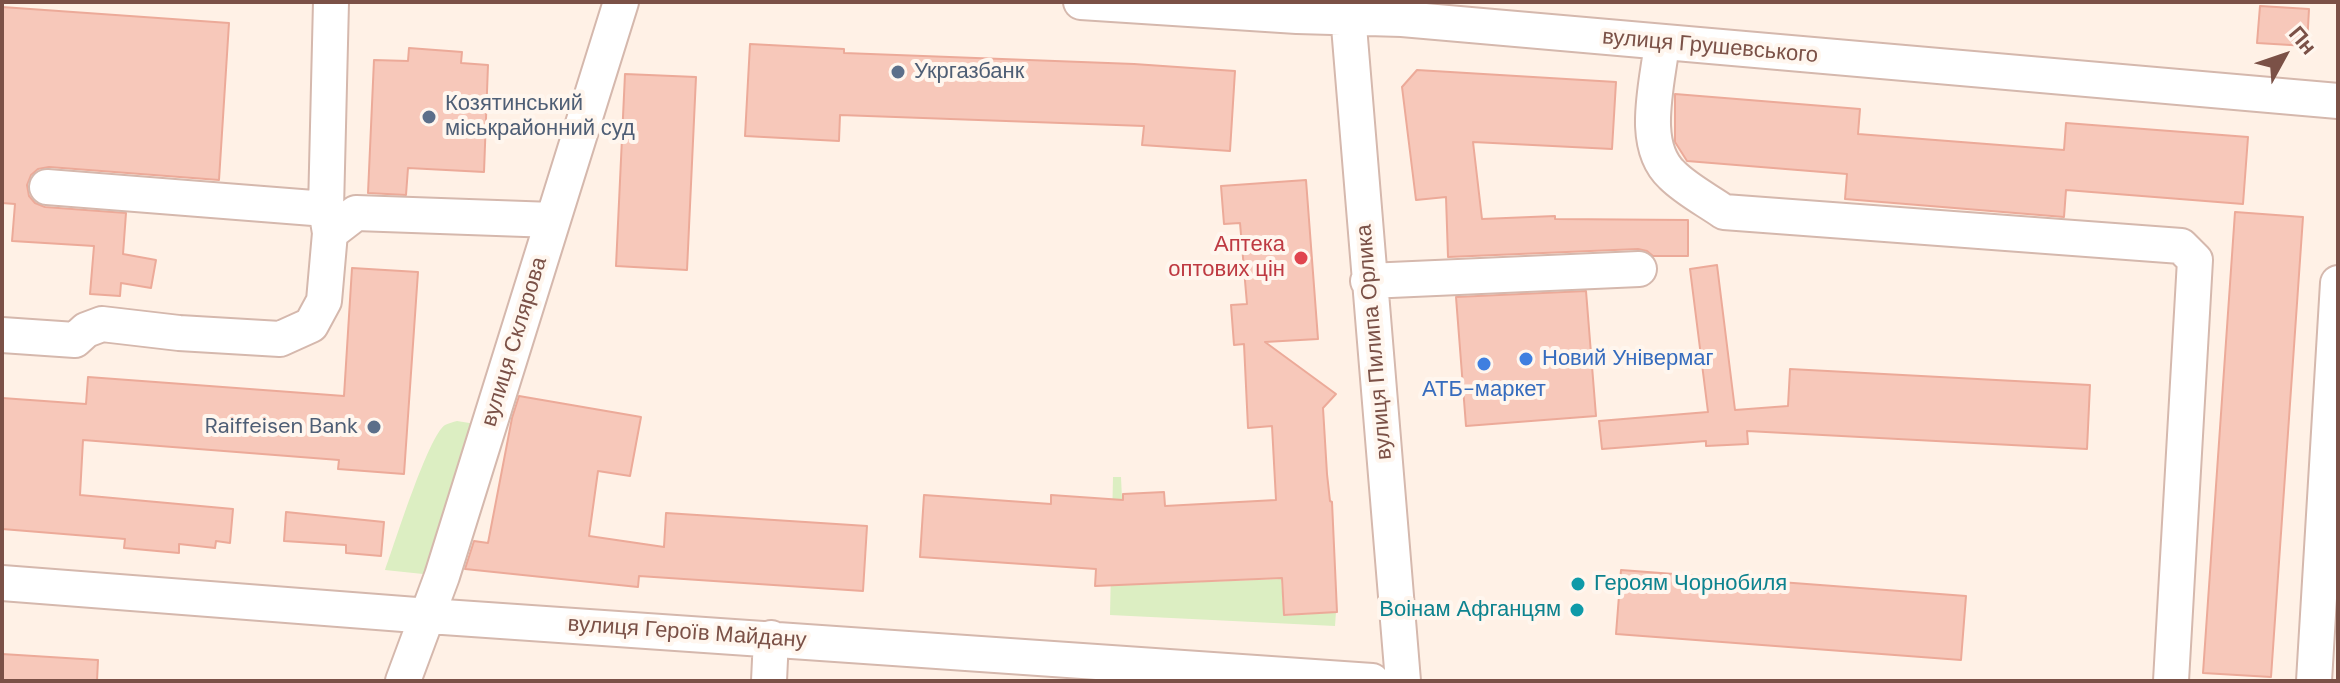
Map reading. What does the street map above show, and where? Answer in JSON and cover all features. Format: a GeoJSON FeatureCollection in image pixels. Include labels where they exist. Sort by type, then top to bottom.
{"type":"FeatureCollection","features":[{"type":"Feature","properties":{"kind":"street"},"geometry":{"type":"LineString","coordinates":[[2,335],[75,340],[86,330],[102,324],[179,333],[280,339],[311,325],[324,301],[331,2]]}},
{"type":"Feature","properties":{"kind":"street","name":"вулиця Склярова"},"geometry":{"type":"LineString","coordinates":[[403,681],[429,616],[621,2]]}},
{"type":"Feature","properties":{"kind":"street","name":"вулиця Грушевського"},"geometry":{"type":"LineString","coordinates":[[1081,2],[1348,10],[1402,19],[2338,101]]}},
{"type":"Feature","properties":{"kind":"street","name":"вулиця Пилипа Орлика"},"geometry":{"type":"LineString","coordinates":[[1348,10],[1368,281],[1401,627],[1403,681]]}},
{"type":"Feature","properties":{"kind":"street"},"geometry":{"type":"LineString","coordinates":[[1662,42],[1652,134],[1656,152],[1674,177],[1724,212],[2181,246],[2195,260],[2171,681]]}},
{"type":"Feature","properties":{"kind":"street"},"geometry":{"type":"LineString","coordinates":[[47,187],[328,221],[356,213],[553,220]]}},
{"type":"Feature","properties":{"kind":"street"},"geometry":{"type":"LineString","coordinates":[[1368,281],[1639,269]]}},
{"type":"Feature","properties":{"kind":"street"},"geometry":{"type":"LineString","coordinates":[[2314,681],[2338,283]]}},
{"type":"Feature","properties":{"kind":"street","name":"вулиця Героїв Майдану"},"geometry":{"type":"LineString","coordinates":[[2,583],[429,616],[1372,681]]}},
{"type":"Feature","properties":{"kind":"street"},"geometry":{"type":"LineString","coordinates":[[769,681],[771,638]]}},
{"type":"Feature","properties":{"kind":"green space"},"geometry":{"type":"Polygon","coordinates":[[[457,421],[488,426],[442,576],[385,570],[430,449],[445,425],[457,421]]]}},
{"type":"Feature","properties":{"kind":"green space"},"geometry":{"type":"Polygon","coordinates":[[[1113,477],[1121,477],[1126,585],[1281,579],[1284,616],[1336,612],[1335,626],[1110,615],[1113,477]]]}},
{"type":"Feature","properties":{"kind":"building"},"geometry":{"type":"Polygon","coordinates":[[[2260,6],[2309,9],[2307,46],[2257,43],[2260,6]]]}},
{"type":"Feature","properties":{"kind":"building"},"geometry":{"type":"Polygon","coordinates":[[[2,7],[229,23],[219,180],[49,167],[38,169],[27,185],[29,196],[45,207],[126,213],[123,254],[156,260],[151,288],[121,283],[120,296],[90,294],[94,246],[12,241],[15,204],[2,203],[2,7]]]}},
{"type":"Feature","properties":{"kind":"building"},"geometry":{"type":"Polygon","coordinates":[[[750,44],[844,49],[844,53],[1235,71],[1230,151],[1142,145],[1144,126],[840,115],[839,141],[745,136],[750,44]]]}},
{"type":"Feature","properties":{"kind":"building","name":"Козятинський міськрайонний суд"},"geometry":{"type":"Polygon","coordinates":[[[409,48],[462,52],[461,63],[488,65],[484,172],[408,168],[406,195],[368,193],[374,60],[408,61],[409,48]]]}},
{"type":"Feature","properties":{"kind":"building"},"geometry":{"type":"Polygon","coordinates":[[[1417,70],[1616,82],[1612,149],[1473,142],[1482,219],[1555,216],[1555,219],[1688,220],[1688,256],[1653,256],[1638,249],[1448,257],[1446,197],[1416,200],[1402,87],[1417,70]]]}},
{"type":"Feature","properties":{"kind":"building"},"geometry":{"type":"Polygon","coordinates":[[[625,74],[696,77],[687,270],[616,266],[625,74]]]}},
{"type":"Feature","properties":{"kind":"building"},"geometry":{"type":"Polygon","coordinates":[[[1675,94],[1860,109],[1858,134],[2064,150],[2066,123],[2248,137],[2243,204],[2066,190],[2064,217],[1845,199],[1847,174],[1687,161],[1675,142],[1675,94]]]}},
{"type":"Feature","properties":{"kind":"building"},"geometry":{"type":"Polygon","coordinates":[[[1306,180],[1318,339],[1265,342],[1336,394],[1323,408],[1332,502],[1337,612],[1284,615],[1282,578],[1095,586],[1096,569],[920,557],[924,495],[1051,504],[1051,495],[1123,500],[1123,494],[1164,492],[1165,506],[1276,500],[1272,426],[1248,428],[1244,344],[1234,345],[1231,305],[1247,304],[1240,223],[1224,224],[1221,186],[1306,180]]]}},
{"type":"Feature","properties":{"kind":"building"},"geometry":{"type":"Polygon","coordinates":[[[2235,212],[2303,217],[2271,677],[2203,673],[2235,212]]]}},
{"type":"Feature","properties":{"kind":"building"},"geometry":{"type":"Polygon","coordinates":[[[1717,265],[1735,410],[1788,406],[1790,369],[2090,385],[2087,449],[1747,431],[1748,444],[1706,446],[1706,441],[1602,449],[1599,421],[1708,412],[1690,269],[1717,265]]]}},
{"type":"Feature","properties":{"kind":"building"},"geometry":{"type":"Polygon","coordinates":[[[352,268],[418,272],[404,474],[338,469],[339,460],[83,440],[80,495],[233,509],[230,543],[216,541],[215,548],[179,544],[179,553],[124,548],[125,539],[2,529],[2,398],[86,404],[88,377],[344,396],[352,268]]]}},
{"type":"Feature","properties":{"kind":"building","name":"Новий Універмаг"},"geometry":{"type":"Polygon","coordinates":[[[1586,291],[1596,416],[1466,426],[1456,297],[1586,291]]]}},
{"type":"Feature","properties":{"kind":"building"},"geometry":{"type":"Polygon","coordinates":[[[519,396],[641,417],[630,476],[598,471],[589,536],[664,547],[666,513],[867,526],[863,591],[639,576],[638,587],[465,569],[474,541],[488,543],[519,396]]]}},
{"type":"Feature","properties":{"kind":"building"},"geometry":{"type":"Polygon","coordinates":[[[286,512],[384,522],[381,556],[346,553],[346,545],[284,541],[286,512]]]}},
{"type":"Feature","properties":{"kind":"building"},"geometry":{"type":"Polygon","coordinates":[[[1621,570],[1966,596],[1961,660],[1616,634],[1621,570]]]}},
{"type":"Feature","properties":{"kind":"building"},"geometry":{"type":"Polygon","coordinates":[[[2,654],[98,660],[97,681],[2,681],[2,654]]]}},
{"type":"Feature","properties":{"kind":"place","name":"Укргазбанк"},"geometry":{"type":"Point","coordinates":[898,72]}},
{"type":"Feature","properties":{"kind":"place","name":"Козятинський міськрайонний суд"},"geometry":{"type":"Point","coordinates":[429,117]}},
{"type":"Feature","properties":{"kind":"place","name":"Аптека оптових цін"},"geometry":{"type":"Point","coordinates":[1301,258]}},
{"type":"Feature","properties":{"kind":"place","name":"Новий Універмаг"},"geometry":{"type":"Point","coordinates":[1526,359]}},
{"type":"Feature","properties":{"kind":"place","name":"АТБ-маркет"},"geometry":{"type":"Point","coordinates":[1484,364]}},
{"type":"Feature","properties":{"kind":"place","name":"Raiffeisen Bank"},"geometry":{"type":"Point","coordinates":[374,427]}},
{"type":"Feature","properties":{"kind":"place","name":"Героям Чорнобиля"},"geometry":{"type":"Point","coordinates":[1578,584]}},
{"type":"Feature","properties":{"kind":"place","name":"Воінам Афганцям"},"geometry":{"type":"Point","coordinates":[1577,610]}}]}
